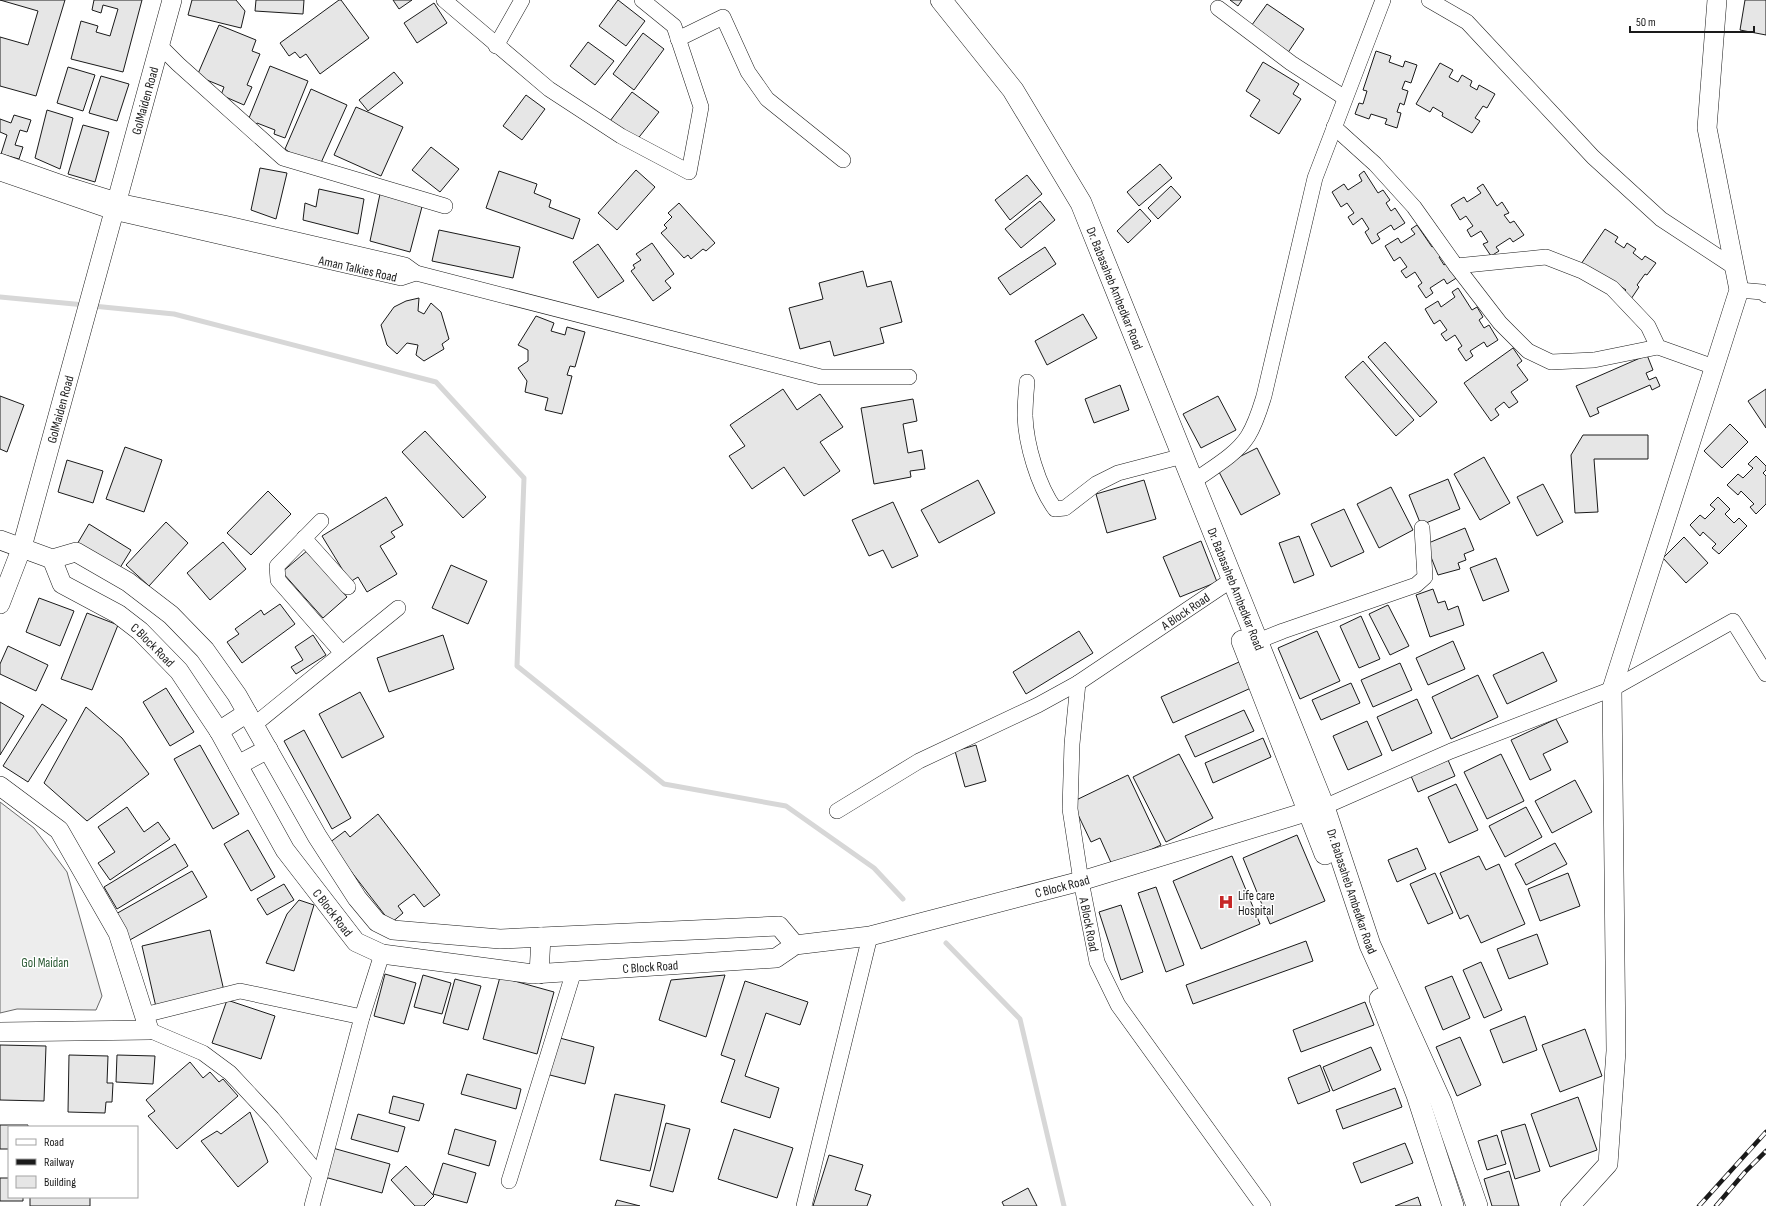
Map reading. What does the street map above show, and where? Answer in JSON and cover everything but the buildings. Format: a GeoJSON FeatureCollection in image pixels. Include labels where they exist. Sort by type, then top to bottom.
{"type":"FeatureCollection","features":[{"type":"Feature","properties":{"kind":"main road","name":"Dr. Babasaheb Ambedkar Road"},"geometry":{"type":"LineString","coordinates":[[929,0],[1013,90],[1048,157],[1081,203],[1118,307],[1370,944],[1441,1102],[1477,1206]]}},
{"type":"Feature","properties":{"kind":"main road","name":"Dr. Babasaheb Ambedkar Road"},"geometry":{"type":"LineString","coordinates":[[941,0],[979,55]]}},
{"type":"Feature","properties":{"kind":"main road","name":"Dr. Babasaheb Ambedkar Road"},"geometry":{"type":"LineString","coordinates":[[1177,458],[1194,481],[1226,583],[1258,641],[1417,1095],[1453,1206]]}},
{"type":"Feature","properties":{"kind":"street","name":"GolMaiden Road"},"geometry":{"type":"LineString","coordinates":[[0,604],[22,547],[172,0]]}},
{"type":"Feature","properties":{"kind":"street"},"geometry":{"type":"LineString","coordinates":[[444,0],[496,46],[549,89],[621,136],[689,172],[701,107],[674,26],[642,0]]}},
{"type":"Feature","properties":{"kind":"street"},"geometry":{"type":"LineString","coordinates":[[496,46],[522,0]]}},
{"type":"Feature","properties":{"kind":"street"},"geometry":{"type":"LineString","coordinates":[[1194,481],[1236,451],[1248,436],[1257,418],[1266,388],[1315,178],[1383,0]]}},
{"type":"Feature","properties":{"kind":"street"},"geometry":{"type":"LineString","coordinates":[[1429,0],[1467,22],[1593,157],[1661,219],[1734,267]]}},
{"type":"Feature","properties":{"kind":"street"},"geometry":{"type":"LineString","coordinates":[[1570,1206],[1608,1164],[1616,1051],[1612,690],[1739,290],[1707,128],[1717,0]]}},
{"type":"Feature","properties":{"kind":"street"},"geometry":{"type":"LineString","coordinates":[[1218,8],[1291,63],[1346,98]]}},
{"type":"Feature","properties":{"kind":"street"},"geometry":{"type":"LineString","coordinates":[[678,39],[723,17],[748,72],[767,99],[843,160]]}},
{"type":"Feature","properties":{"kind":"street"},"geometry":{"type":"LineString","coordinates":[[159,45],[178,64],[283,158],[445,206]]}},
{"type":"Feature","properties":{"kind":"street"},"geometry":{"type":"LineString","coordinates":[[1334,127],[1375,164],[1414,207],[1456,266],[1500,323],[1528,351],[1551,362],[1594,360],[1658,347],[1714,367]]}},
{"type":"Feature","properties":{"kind":"street","name":"Aman Talkies Road"},"geometry":{"type":"LineString","coordinates":[[0,161],[48,184]]}},
{"type":"Feature","properties":{"kind":"street","name":"Aman Talkies Road"},"geometry":{"type":"LineString","coordinates":[[0,173],[48,184],[115,206],[185,222],[401,278],[416,273],[821,377],[909,377]]}},
{"type":"Feature","properties":{"kind":"street"},"geometry":{"type":"LineString","coordinates":[[1456,266],[1546,257],[1582,271],[1612,288],[1648,326],[1658,347]]}},
{"type":"Feature","properties":{"kind":"street"},"geometry":{"type":"LineString","coordinates":[[1739,290],[1762,292],[1766,295]]}},
{"type":"Feature","properties":{"kind":"street"},"geometry":{"type":"LineString","coordinates":[[1027,382],[1025,417],[1029,448],[1046,497],[1055,509],[1065,508],[1096,484],[1118,473],[1177,458]]}},
{"type":"Feature","properties":{"kind":"street"},"geometry":{"type":"LineString","coordinates":[[321,521],[277,566],[278,580],[342,654]]}},
{"type":"Feature","properties":{"kind":"street"},"geometry":{"type":"LineString","coordinates":[[1258,641],[1283,630],[1416,585],[1425,577],[1422,528]]}},
{"type":"Feature","properties":{"kind":"street"},"geometry":{"type":"LineString","coordinates":[[304,538],[348,587]]}},
{"type":"Feature","properties":{"kind":"street"},"geometry":{"type":"LineString","coordinates":[[0,540],[52,559],[76,552],[128,582],[171,615],[205,650],[237,695],[317,836],[364,906],[377,922],[393,930],[413,930],[500,939],[779,926],[795,945]]}},
{"type":"Feature","properties":{"kind":"street","name":"C Block Road"},"geometry":{"type":"LineString","coordinates":[[52,559],[62,584],[124,618],[140,630],[179,671],[219,731],[285,850],[356,942],[382,954],[539,974],[776,958],[795,945],[870,936],[1081,881],[1316,809]]}},
{"type":"Feature","properties":{"kind":"street","name":"A Block Road"},"geometry":{"type":"LineString","coordinates":[[1226,583],[1078,683],[1072,744],[1070,809],[1081,881],[1097,962],[1118,1005],[1263,1206]]}},
{"type":"Feature","properties":{"kind":"street"},"geometry":{"type":"LineString","coordinates":[[124,618],[140,592]]}},
{"type":"Feature","properties":{"kind":"street"},"geometry":{"type":"LineString","coordinates":[[219,731],[251,719],[342,654],[398,608]]}},
{"type":"Feature","properties":{"kind":"street"},"geometry":{"type":"LineString","coordinates":[[1316,809],[1451,751],[1612,690],[1733,621],[1766,674]]}},
{"type":"Feature","properties":{"kind":"street"},"geometry":{"type":"LineString","coordinates":[[837,811],[919,760],[1038,705],[1078,683]]}},
{"type":"Feature","properties":{"kind":"street"},"geometry":{"type":"LineString","coordinates":[[238,765],[268,749]]}},
{"type":"Feature","properties":{"kind":"street"},"geometry":{"type":"LineString","coordinates":[[0,786],[59,830],[118,933],[147,1022],[204,1053],[230,1073],[272,1118],[320,1176]]}},
{"type":"Feature","properties":{"kind":"street"},"geometry":{"type":"LineString","coordinates":[[339,920],[364,906]]}},
{"type":"Feature","properties":{"kind":"street"},"geometry":{"type":"LineString","coordinates":[[412,958],[413,930]]}},
{"type":"Feature","properties":{"kind":"street"},"geometry":{"type":"LineString","coordinates":[[804,1206],[870,936]]}},
{"type":"Feature","properties":{"kind":"street"},"geometry":{"type":"LineString","coordinates":[[539,974],[541,937]]}},
{"type":"Feature","properties":{"kind":"street"},"geometry":{"type":"LineString","coordinates":[[312,1206],[362,1017],[382,954]]}},
{"type":"Feature","properties":{"kind":"street"},"geometry":{"type":"LineString","coordinates":[[509,1181],[574,971]]}},
{"type":"Feature","properties":{"kind":"street"},"geometry":{"type":"LineString","coordinates":[[0,1032],[147,1022],[240,991],[362,1017]]}},
{"type":"Feature","properties":{"kind":"shaded area","name":"Gol Maidan"},"geometry":{"type":"Polygon","coordinates":[[[0,802],[34,828],[67,872],[102,996],[96,1010],[17,1009],[0,1013],[0,802]]]}},
{"type":"Feature","properties":{"kind":"waterway"},"geometry":{"type":"LineString","coordinates":[[0,297],[85,305]]}},
{"type":"Feature","properties":{"kind":"waterway"},"geometry":{"type":"LineString","coordinates":[[93,306],[174,314],[436,382],[524,478],[517,666],[664,784],[786,806],[874,868],[903,899]]}},
{"type":"Feature","properties":{"kind":"waterway"},"geometry":{"type":"LineString","coordinates":[[946,943],[1020,1019],[1064,1206]]}},
{"type":"Feature","properties":{"kind":"railway"},"geometry":{"type":"LineString","coordinates":[[1699,1206],[1766,1132]]}},
{"type":"Feature","properties":{"kind":"railway"},"geometry":{"type":"LineString","coordinates":[[1716,1206],[1745,1172],[1766,1151]]}},
{"type":"Feature","properties":{"kind":"place","name":"Life care Hospital"},"geometry":{"type":"Point","coordinates":[1226,902]}}]}
